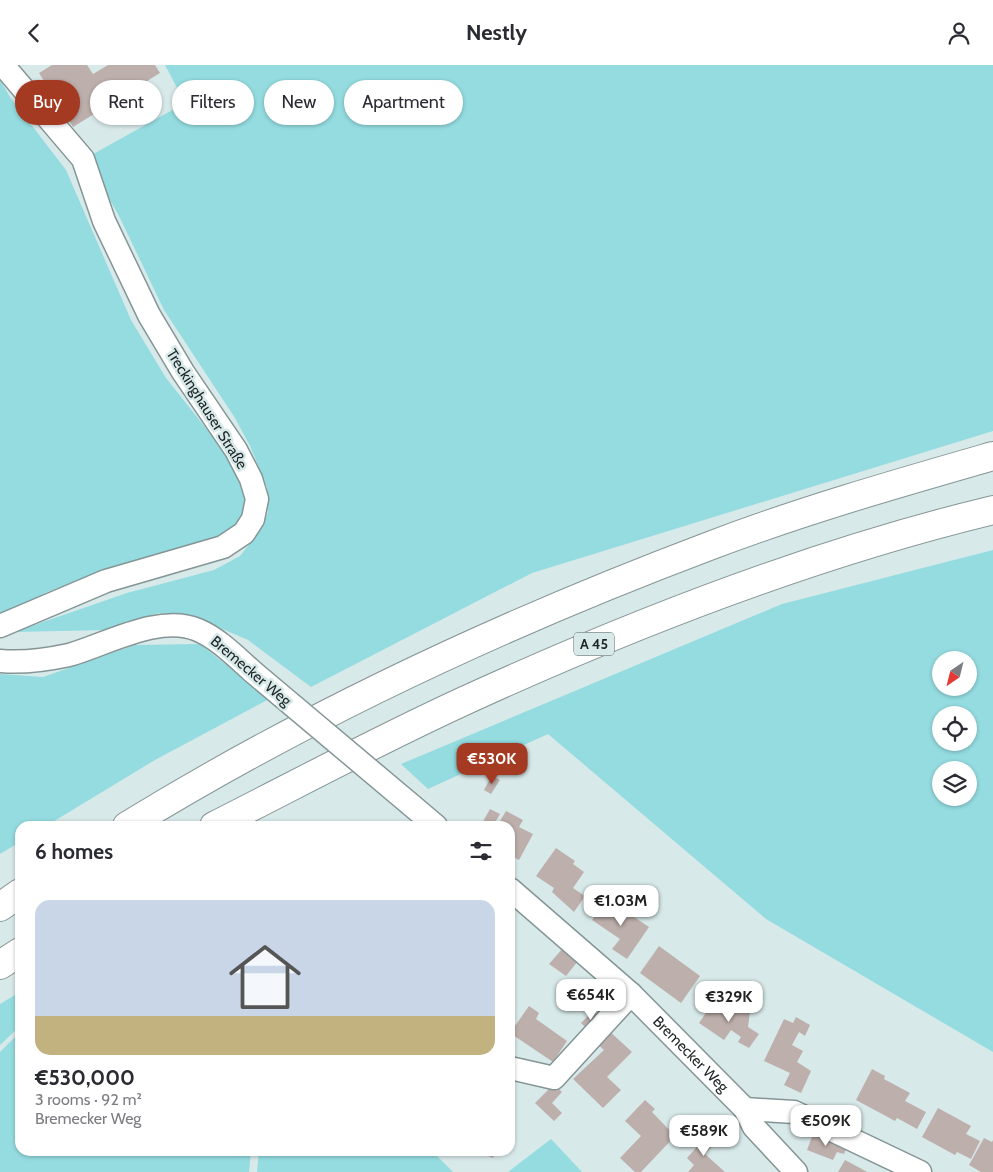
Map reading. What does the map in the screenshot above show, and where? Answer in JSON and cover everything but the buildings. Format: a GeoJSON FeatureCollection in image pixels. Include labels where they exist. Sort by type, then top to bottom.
{"type":"FeatureCollection","features":[{"type":"Feature","properties":{"kind":"highway"},"geometry":{"type":"LineString","coordinates":[[135,821],[181,793],[310,724],[442,658],[576,598],[714,544],[845,499],[993,456]]}},
{"type":"Feature","properties":{"kind":"highway","name":"A 45"},"geometry":{"type":"LineString","coordinates":[[224,821],[462,702],[589,646],[719,595],[850,551],[993,510]]}},
{"type":"Feature","properties":{"kind":"highway"},"geometry":{"type":"LineString","coordinates":[[0,907],[15,896]]}},
{"type":"Feature","properties":{"kind":"highway"},"geometry":{"type":"LineString","coordinates":[[0,965],[15,955]]}},
{"type":"Feature","properties":{"kind":"street","name":"Treckinghauser Straße"},"geometry":{"type":"LineString","coordinates":[[0,626],[106,581],[223,547],[244,533],[253,519],[257,499],[251,479],[236,450],[183,372],[149,315],[104,221],[83,159],[3,65]]}},
{"type":"Feature","properties":{"kind":"street","name":"Bremecker Weg"},"geometry":{"type":"LineString","coordinates":[[0,661],[44,660],[70,654],[134,632],[162,627],[187,626],[199,630],[221,643],[430,821]]}},
{"type":"Feature","properties":{"kind":"street","name":"Bremecker Weg"},"geometry":{"type":"LineString","coordinates":[[515,893],[631,994],[745,1109],[754,1127],[796,1172]]}},
{"type":"Feature","properties":{"kind":"street"},"geometry":{"type":"LineString","coordinates":[[515,1069],[554,1078],[631,994]]}},
{"type":"Feature","properties":{"kind":"street"},"geometry":{"type":"LineString","coordinates":[[745,1109],[794,1112],[920,1172]]}},
{"type":"Feature","properties":{"kind":"shaded area"},"geometry":{"type":"Polygon","coordinates":[[[165,65],[993,65],[993,431],[532,573],[311,687],[248,640],[197,618],[159,613],[107,630],[14,632],[127,593],[214,570],[240,556],[260,531],[268,512],[267,487],[250,446],[235,418],[164,310],[119,216],[86,158],[145,125],[162,125],[162,116],[172,110],[172,125],[254,125],[254,80],[173,80],[165,65]]]}},
{"type":"Feature","properties":{"kind":"shaded area"},"geometry":{"type":"Polygon","coordinates":[[[0,80],[15,104],[15,125],[31,125],[66,170],[131,320],[166,378],[228,456],[241,481],[245,499],[244,514],[233,529],[214,541],[99,573],[47,592],[0,623],[0,80]]]}},
{"type":"Feature","properties":{"kind":"shaded area"},"geometry":{"type":"Polygon","coordinates":[[[993,550],[993,1052],[766,919],[548,734],[428,789],[401,764],[782,604],[993,550]]]}},
{"type":"Feature","properties":{"kind":"shaded area"},"geometry":{"type":"Polygon","coordinates":[[[200,644],[269,699],[155,760],[54,821],[15,821],[15,845],[0,854],[0,674],[43,677],[135,645],[200,644]]]}},
{"type":"Feature","properties":{"kind":"shaded area"},"geometry":{"type":"Polygon","coordinates":[[[15,995],[15,1031],[0,1045],[0,1004],[15,995]]]}},
{"type":"Feature","properties":{"kind":"shaded area"},"geometry":{"type":"Polygon","coordinates":[[[15,1037],[15,1156],[251,1156],[249,1172],[0,1172],[0,1052],[15,1037]]]}},
{"type":"Feature","properties":{"kind":"shaded area"},"geometry":{"type":"Polygon","coordinates":[[[551,1139],[582,1172],[508,1172],[551,1139]]]}},
{"type":"Feature","properties":{"kind":"shaded area"},"geometry":{"type":"Polygon","coordinates":[[[259,1156],[437,1156],[453,1172],[257,1172],[259,1156]]]}}]}
